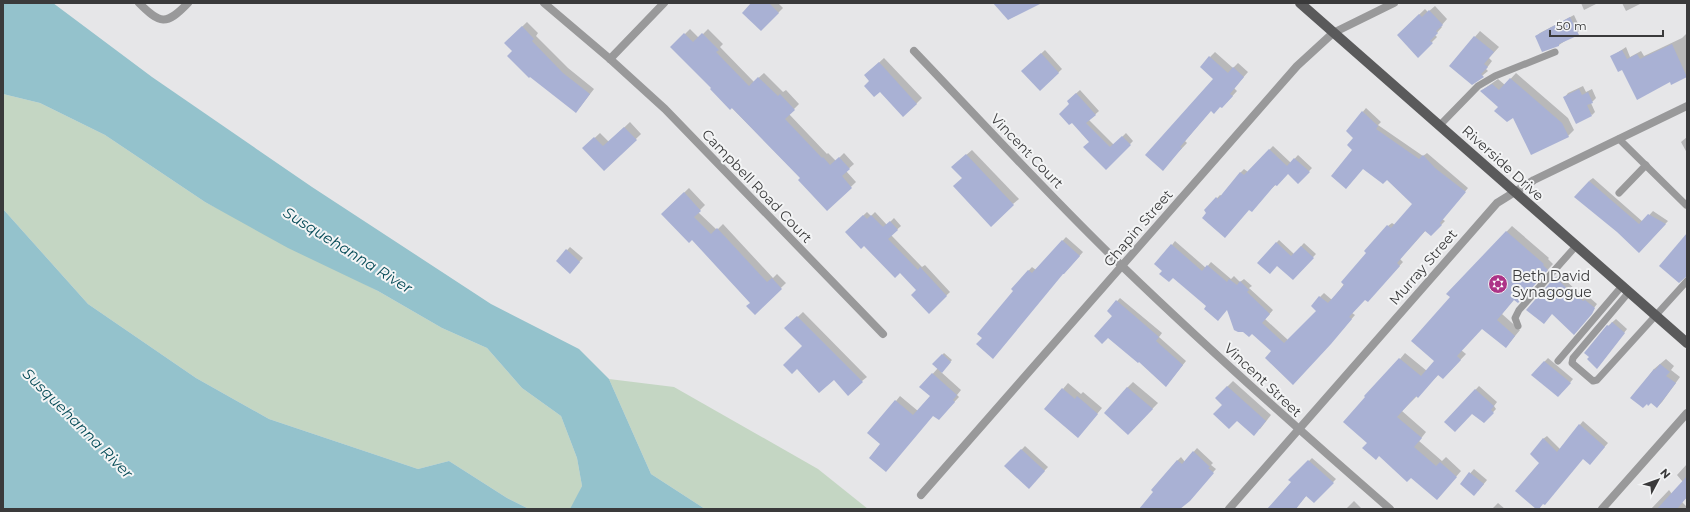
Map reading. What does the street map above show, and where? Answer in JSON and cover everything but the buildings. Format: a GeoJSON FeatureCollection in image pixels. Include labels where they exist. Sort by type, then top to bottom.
{"type":"FeatureCollection","features":[{"type":"Feature","properties":{"kind":"main road","name":"Riverside Drive"},"geometry":{"type":"LineString","coordinates":[[1300,3],[1687,343]]}},
{"type":"Feature","properties":{"kind":"street"},"geometry":{"type":"LineString","coordinates":[[139,3],[152,17],[162,20],[170,18],[188,3]]}},
{"type":"Feature","properties":{"kind":"street","name":"Campbell Road Court"},"geometry":{"type":"LineString","coordinates":[[544,3],[610,59],[665,109],[883,334]]}},
{"type":"Feature","properties":{"kind":"street"},"geometry":{"type":"LineString","coordinates":[[610,59],[664,3]]}},
{"type":"Feature","properties":{"kind":"street","name":"Chapin Street"},"geometry":{"type":"LineString","coordinates":[[921,495],[1297,66],[1333,33],[1394,3]]}},
{"type":"Feature","properties":{"kind":"street","name":"Vincent Court"},"geometry":{"type":"LineString","coordinates":[[914,51],[1060,204],[1122,266]]}},
{"type":"Feature","properties":{"kind":"street","name":"Murray Street"},"geometry":{"type":"LineString","coordinates":[[1229,509],[1497,203],[1534,180],[1687,106]]}},
{"type":"Feature","properties":{"kind":"street","name":"Vincent Street"},"geometry":{"type":"LineString","coordinates":[[1122,266],[1298,430],[1390,509]]}},
{"type":"Feature","properties":{"kind":"street"},"geometry":{"type":"LineString","coordinates":[[1602,509],[1687,413]]}},
{"type":"Feature","properties":{"kind":"lane"},"geometry":{"type":"LineString","coordinates":[[1440,125],[1478,86],[1495,76],[1555,52]]}},
{"type":"Feature","properties":{"kind":"lane"},"geometry":{"type":"LineString","coordinates":[[1619,139],[1686,205]]}},
{"type":"Feature","properties":{"kind":"lane"},"geometry":{"type":"LineString","coordinates":[[1619,194],[1646,165]]}},
{"type":"Feature","properties":{"kind":"lane"},"geometry":{"type":"LineString","coordinates":[[1518,326],[1516,318],[1519,310],[1576,246]]}},
{"type":"Feature","properties":{"kind":"lane"},"geometry":{"type":"LineString","coordinates":[[1625,289],[1572,358],[1572,363],[1593,380],[1597,380],[1687,281]]}},
{"type":"Feature","properties":{"kind":"lane"},"geometry":{"type":"LineString","coordinates":[[1558,361],[1625,289]]}},
{"type":"Feature","properties":{"kind":"green space"},"geometry":{"type":"Polygon","coordinates":[[[3,94],[40,103],[105,135],[205,202],[378,291],[442,328],[487,348],[522,388],[561,416],[577,458],[582,486],[571,509],[529,509],[507,498],[449,461],[418,469],[269,419],[196,378],[88,304],[3,209],[3,94]]]}},
{"type":"Feature","properties":{"kind":"green space"},"geometry":{"type":"Polygon","coordinates":[[[609,379],[674,387],[818,469],[868,509],[705,509],[651,474],[609,379]]]}},
{"type":"Feature","properties":{"kind":"water","name":"Susquehanna River"},"geometry":{"type":"Polygon","coordinates":[[[3,3],[53,3],[152,77],[312,187],[491,304],[579,349],[609,379],[651,474],[705,509],[570,509],[582,486],[577,458],[561,416],[522,388],[487,348],[442,328],[378,291],[288,248],[205,202],[105,135],[40,103],[3,94],[3,3]]]}},
{"type":"Feature","properties":{"kind":"water","name":"Susquehanna River"},"geometry":{"type":"Polygon","coordinates":[[[3,209],[88,304],[196,378],[269,419],[418,469],[449,461],[507,498],[529,509],[3,509],[3,209]]]}},
{"type":"Feature","properties":{"kind":"place","name":"Beth David Synagogue"},"geometry":{"type":"Point","coordinates":[1498,284]}}]}
